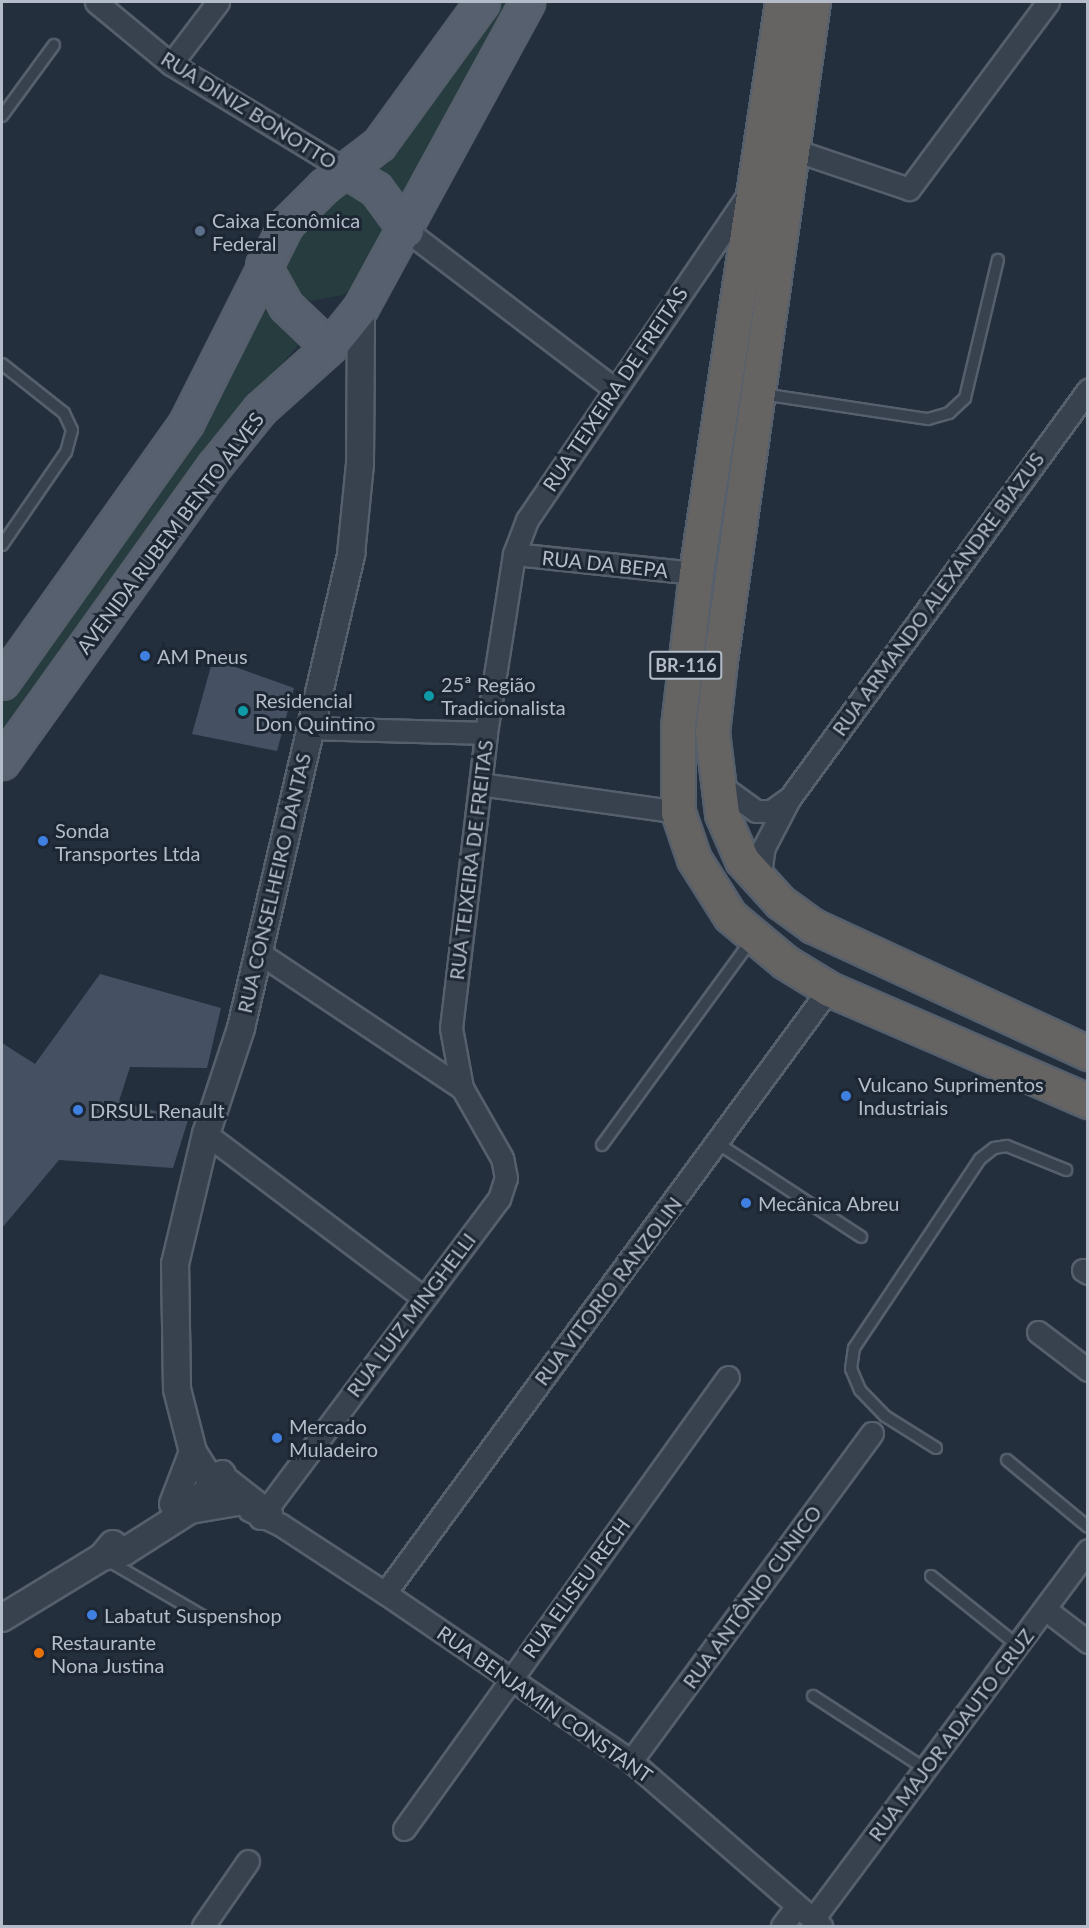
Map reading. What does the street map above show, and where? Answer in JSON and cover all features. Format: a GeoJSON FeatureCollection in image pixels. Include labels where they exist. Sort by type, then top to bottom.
{"type":"FeatureCollection","features":[{"type":"Feature","properties":{"kind":"highway","name":"BR-116"},"geometry":{"type":"LineString","coordinates":[[782,2],[696,573],[677,747],[678,812],[694,859],[730,916],[753,938],[829,988],[1088,1101]]}},
{"type":"Feature","properties":{"kind":"highway","name":"BR-116"},"geometry":{"type":"LineString","coordinates":[[813,2],[794,150],[720,661],[712,732],[715,782],[730,838],[759,881],[780,902],[847,945],[1088,1053]]}},
{"type":"Feature","properties":{"kind":"main road"},"geometry":{"type":"LineString","coordinates":[[2,682],[186,423],[222,362],[263,266],[302,204],[379,144],[482,2]]}},
{"type":"Feature","properties":{"kind":"main road","name":"AVENIDA RUBEM BENTO ALVES"},"geometry":{"type":"LineString","coordinates":[[2,762],[215,465],[260,409],[327,358],[361,307],[406,230],[452,132],[527,2]]}},
{"type":"Feature","properties":{"kind":"main road"},"geometry":{"type":"LineString","coordinates":[[347,171],[376,189],[406,230]]}},
{"type":"Feature","properties":{"kind":"main road"},"geometry":{"type":"LineString","coordinates":[[263,266],[286,306],[327,358]]}},
{"type":"Feature","properties":{"kind":"street","name":"RUA DINIZ BONOTTO"},"geometry":{"type":"LineString","coordinates":[[96,2],[171,64],[347,171]]}},
{"type":"Feature","properties":{"kind":"street"},"geometry":{"type":"LineString","coordinates":[[171,64],[218,2]]}},
{"type":"Feature","properties":{"kind":"street"},"geometry":{"type":"LineString","coordinates":[[794,150],[909,189],[1048,2]]}},
{"type":"Feature","properties":{"kind":"street","name":"RUA TEIXEIRA DE FREITAS"},"geometry":{"type":"LineString","coordinates":[[499,1199],[506,1178],[502,1158],[462,1088],[450,1028],[486,733],[514,554],[526,520],[754,186]]}},
{"type":"Feature","properties":{"kind":"street"},"geometry":{"type":"LineString","coordinates":[[406,230],[615,389]]}},
{"type":"Feature","properties":{"kind":"street","name":"RUA CONSELHEIRO DANTAS"},"geometry":{"type":"LineString","coordinates":[[215,1477],[193,1452],[177,1389],[180,1368],[175,1264],[206,1134],[258,952],[351,554],[360,464],[358,393],[361,307]]}},
{"type":"Feature","properties":{"kind":"street"},"geometry":{"type":"LineString","coordinates":[[327,358],[358,393]]}},
{"type":"Feature","properties":{"kind":"street","name":"RUA ARMANDO ALEXANDRE BIAZUS"},"geometry":{"type":"LineString","coordinates":[[759,881],[764,847],[789,799],[1088,390]]}},
{"type":"Feature","properties":{"kind":"street","name":"RUA DA BEPA"},"geometry":{"type":"LineString","coordinates":[[514,554],[696,573]]}},
{"type":"Feature","properties":{"kind":"street"},"geometry":{"type":"LineString","coordinates":[[309,728],[486,733]]}},
{"type":"Feature","properties":{"kind":"street"},"geometry":{"type":"LineString","coordinates":[[715,782],[756,810],[771,811],[789,799]]}},
{"type":"Feature","properties":{"kind":"street"},"geometry":{"type":"LineString","coordinates":[[480,784],[678,812]]}},
{"type":"Feature","properties":{"kind":"street"},"geometry":{"type":"LineString","coordinates":[[258,952],[462,1088]]}},
{"type":"Feature","properties":{"kind":"street","name":"RUA VITORIO RANZOLIN"},"geometry":{"type":"LineString","coordinates":[[385,1593],[829,988]]}},
{"type":"Feature","properties":{"kind":"street"},"geometry":{"type":"LineString","coordinates":[[206,1134],[422,1297]]}},
{"type":"Feature","properties":{"kind":"street","name":"RUA LUIZ MINGHELLI"},"geometry":{"type":"LineString","coordinates":[[263,1513],[422,1297],[499,1199]]}},
{"type":"Feature","properties":{"kind":"street"},"geometry":{"type":"LineString","coordinates":[[1038,1332],[1088,1370]]}},
{"type":"Feature","properties":{"kind":"street","name":"RUA CONSELHEIRO DANTAS"},"geometry":{"type":"LineString","coordinates":[[180,1368],[215,1477]]}},
{"type":"Feature","properties":{"kind":"street","name":"RUA ELISEU RECH"},"geometry":{"type":"LineString","coordinates":[[404,1829],[728,1377]]}},
{"type":"Feature","properties":{"kind":"street","name":"RUA ANTÔNIO CUNICO"},"geometry":{"type":"LineString","coordinates":[[631,1761],[872,1433]]}},
{"type":"Feature","properties":{"kind":"street"},"geometry":{"type":"LineString","coordinates":[[182,1507],[193,1452]]}},
{"type":"Feature","properties":{"kind":"street"},"geometry":{"type":"LineString","coordinates":[[2,1618],[102,1557],[124,1552],[182,1507],[215,1477]]}},
{"type":"Feature","properties":{"kind":"street","name":"RUA BENJAMIN CONSTANT"},"geometry":{"type":"LineString","coordinates":[[215,1477],[237,1502],[263,1513]]}},
{"type":"Feature","properties":{"kind":"street","name":"RUA BENJAMIN CONSTANT"},"geometry":{"type":"LineString","coordinates":[[215,1477],[263,1513],[385,1593],[631,1761],[810,1917]]}},
{"type":"Feature","properties":{"kind":"street"},"geometry":{"type":"LineString","coordinates":[[182,1507],[237,1502]]}},
{"type":"Feature","properties":{"kind":"street","name":"RUA MAJOR ADAUTO CRUZ"},"geometry":{"type":"LineString","coordinates":[[782,1926],[810,1917],[927,1770],[1088,1550]]}},
{"type":"Feature","properties":{"kind":"street"},"geometry":{"type":"LineString","coordinates":[[1045,1609],[1088,1642]]}},
{"type":"Feature","properties":{"kind":"street"},"geometry":{"type":"LineString","coordinates":[[203,1926],[248,1861]]}},
{"type":"Feature","properties":{"kind":"lane"},"geometry":{"type":"LineString","coordinates":[[2,116],[54,45]]}},
{"type":"Feature","properties":{"kind":"lane"},"geometry":{"type":"LineString","coordinates":[[759,393],[928,419],[949,413],[965,398],[998,260]]}},
{"type":"Feature","properties":{"kind":"lane"},"geometry":{"type":"LineString","coordinates":[[2,364],[64,413],[72,430],[66,452],[2,545]]}},
{"type":"Feature","properties":{"kind":"lane"},"geometry":{"type":"LineString","coordinates":[[602,1144],[753,938]]}},
{"type":"Feature","properties":{"kind":"lane"},"geometry":{"type":"LineString","coordinates":[[717,1143],[861,1237]]}},
{"type":"Feature","properties":{"kind":"lane"},"geometry":{"type":"LineString","coordinates":[[936,1448],[885,1416],[860,1390],[851,1369],[854,1348],[980,1159],[994,1148],[1007,1146],[1066,1170]]}},
{"type":"Feature","properties":{"kind":"lane"},"geometry":{"type":"LineString","coordinates":[[872,1433],[885,1416]]}},
{"type":"Feature","properties":{"kind":"lane"},"geometry":{"type":"LineString","coordinates":[[1007,1460],[1088,1527]]}},
{"type":"Feature","properties":{"kind":"lane"},"geometry":{"type":"LineString","coordinates":[[102,1557],[203,1616]]}},
{"type":"Feature","properties":{"kind":"lane"},"geometry":{"type":"LineString","coordinates":[[931,1576],[1017,1646]]}},
{"type":"Feature","properties":{"kind":"lane"},"geometry":{"type":"LineString","coordinates":[[813,1696],[927,1770]]}},
{"type":"Feature","properties":{"kind":"green space"},"geometry":{"type":"Polygon","coordinates":[[[501,2],[507,2],[406,201],[389,181],[372,174],[501,2]]]}},
{"type":"Feature","properties":{"kind":"green space"},"geometry":{"type":"Polygon","coordinates":[[[346,192],[363,196],[386,226],[386,240],[358,284],[343,295],[311,301],[295,294],[280,260],[285,245],[332,194],[346,192]]]}},
{"type":"Feature","properties":{"kind":"green space"},"geometry":{"type":"Polygon","coordinates":[[[259,303],[308,334],[197,461],[2,736],[2,694],[259,303]]]}},
{"type":"Feature","properties":{"kind":"building","name":"Residencial Don Quintino"},"geometry":{"type":"Polygon","coordinates":[[[213,659],[294,688],[277,751],[192,734],[213,659]]]}},
{"type":"Feature","properties":{"kind":"building","name":"DRSUL Renault"},"geometry":{"type":"Polygon","coordinates":[[[100,974],[221,1008],[207,1068],[130,1067],[119,1101],[188,1120],[173,1168],[59,1160],[2,1228],[2,1043],[35,1064],[100,974]]]}},
{"type":"Feature","properties":{"kind":"place","name":"Caixa Econômica Federal"},"geometry":{"type":"Point","coordinates":[200,231]}},
{"type":"Feature","properties":{"kind":"place","name":"AM Pneus"},"geometry":{"type":"Point","coordinates":[145,656]}},
{"type":"Feature","properties":{"kind":"place","name":"25ª Região Tradicionalista"},"geometry":{"type":"Point","coordinates":[429,696]}},
{"type":"Feature","properties":{"kind":"place","name":"Residencial Don Quintino"},"geometry":{"type":"Point","coordinates":[243,711]}},
{"type":"Feature","properties":{"kind":"place","name":"Sonda Transportes Ltda"},"geometry":{"type":"Point","coordinates":[43,841]}},
{"type":"Feature","properties":{"kind":"place","name":"Vulcano Suprimentos Industriais"},"geometry":{"type":"Point","coordinates":[846,1096]}},
{"type":"Feature","properties":{"kind":"place","name":"DRSUL Renault"},"geometry":{"type":"Point","coordinates":[78,1110]}},
{"type":"Feature","properties":{"kind":"place","name":"Mecânica Abreu"},"geometry":{"type":"Point","coordinates":[746,1203]}},
{"type":"Feature","properties":{"kind":"place","name":"Mercado Muladeiro"},"geometry":{"type":"Point","coordinates":[277,1438]}},
{"type":"Feature","properties":{"kind":"place","name":"Labatut Suspenshop"},"geometry":{"type":"Point","coordinates":[92,1615]}},
{"type":"Feature","properties":{"kind":"place","name":"Restaurante Nona Justina"},"geometry":{"type":"Point","coordinates":[39,1653]}}]}
